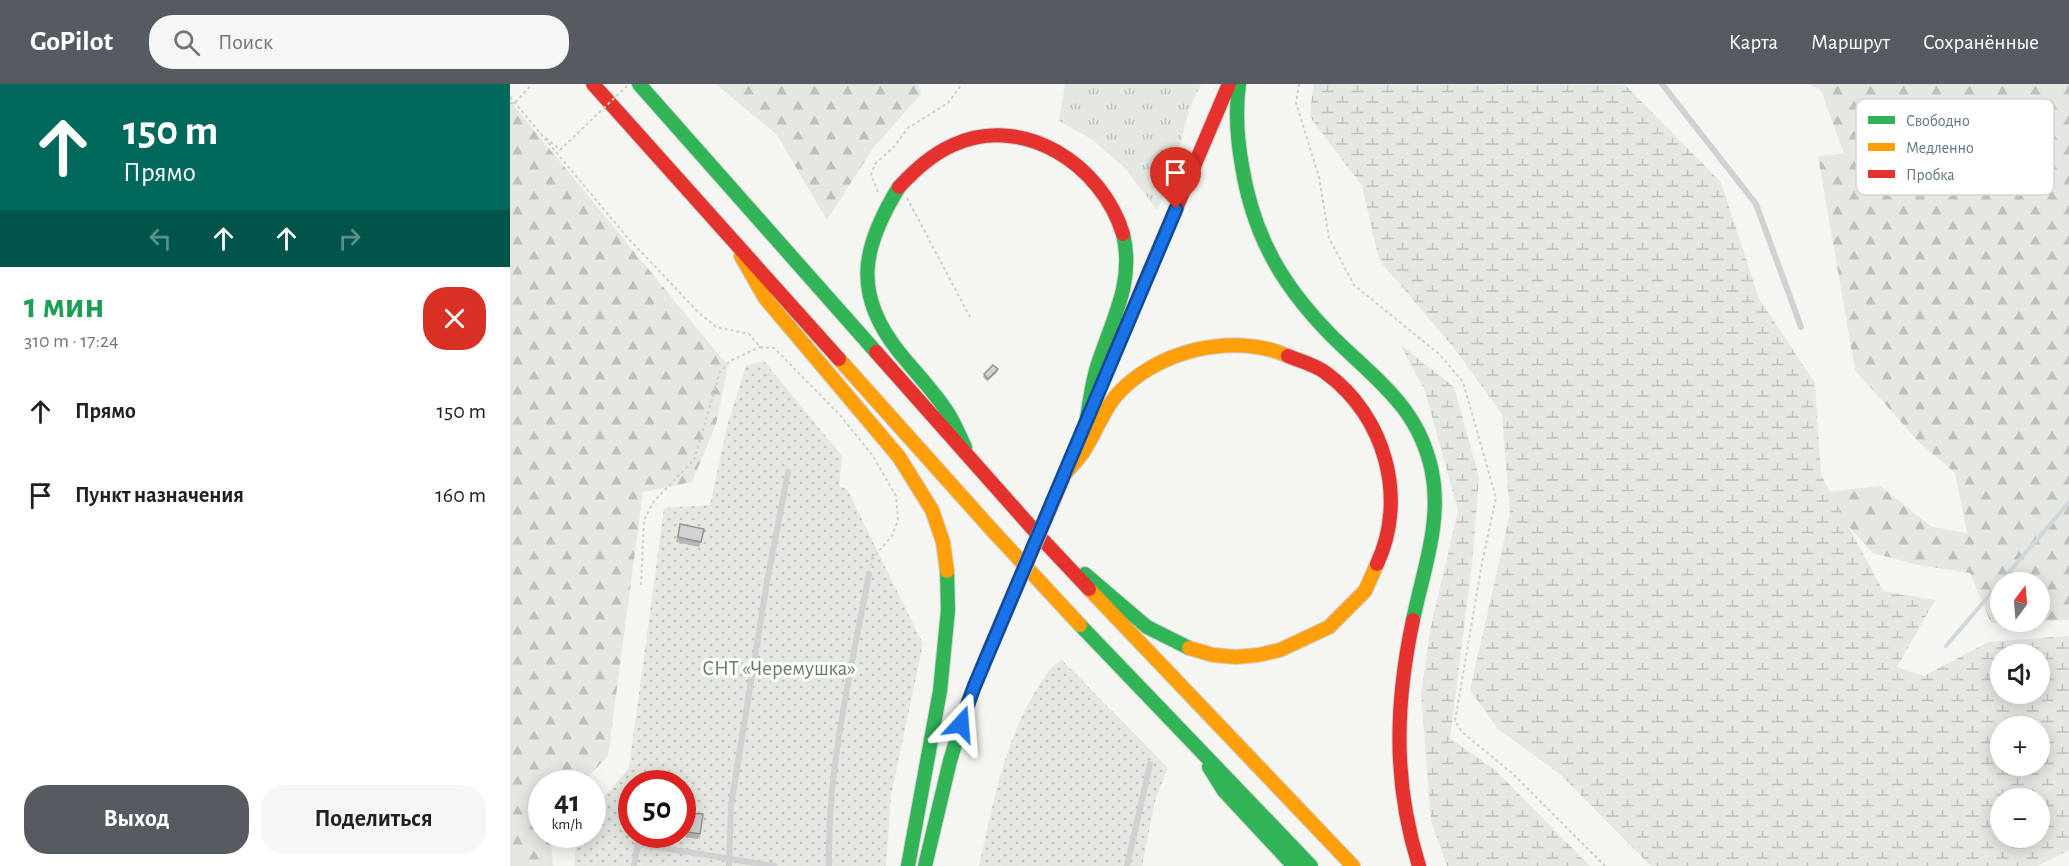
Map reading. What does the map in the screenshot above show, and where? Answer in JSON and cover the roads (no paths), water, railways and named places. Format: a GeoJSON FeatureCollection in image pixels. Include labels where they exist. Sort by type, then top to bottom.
{"type":"FeatureCollection","features":[{"type":"Feature","properties":{"kind":"main road"},"geometry":{"type":"LineString","coordinates":[[593,84],[1008,547],[1127,676],[1311,866]]}},
{"type":"Feature","properties":{"kind":"main road"},"geometry":{"type":"LineString","coordinates":[[639,84],[1040,537],[1353,866]]}},
{"type":"Feature","properties":{"kind":"main road"},"geometry":{"type":"LineString","coordinates":[[925,866],[950,761],[967,705],[1229,84]]}},
{"type":"Feature","properties":{"kind":"main road"},"geometry":{"type":"LineString","coordinates":[[1239,84],[1237,133],[1247,198],[1257,230],[1269,255],[1300,301],[1383,384],[1411,417],[1425,444],[1431,468],[1436,504],[1432,546],[1410,631],[1398,735],[1404,814],[1419,866]]}},
{"type":"Feature","properties":{"kind":"main road"},"geometry":{"type":"LineString","coordinates":[[971,459],[947,410],[883,332],[872,308],[867,269],[873,237],[885,207],[900,184],[919,164],[954,142],[981,136],[1006,135],[1040,142],[1058,150],[1074,161],[1101,189],[1119,221],[1127,262],[1120,307],[1098,364],[1087,417]]}},
{"type":"Feature","properties":{"kind":"main road"},"geometry":{"type":"LineString","coordinates":[[725,230],[765,298],[899,457],[932,510],[943,542],[948,579],[948,610],[940,691],[908,866]]}},
{"type":"Feature","properties":{"kind":"main road"},"geometry":{"type":"LineString","coordinates":[[1040,537],[1071,561],[1134,618],[1155,632],[1191,649],[1224,657],[1240,657],[1269,654],[1295,646],[1317,636],[1338,621],[1354,605],[1379,563],[1388,539],[1393,512],[1392,483],[1387,459],[1377,432],[1365,411],[1349,392],[1326,374],[1305,361],[1262,347],[1235,346],[1195,351],[1162,362],[1137,376],[1116,396],[1080,457],[1064,476]]}},
{"type":"Feature","properties":{"kind":"main road"},"geometry":{"type":"LineString","coordinates":[[1197,748],[1224,791],[1294,866]]}},
{"type":"Feature","properties":{"kind":"lane"},"geometry":{"type":"LineString","coordinates":[[1662,84],[1756,204],[1801,327]]}},
{"type":"Feature","properties":{"kind":"lane"},"geometry":{"type":"LineString","coordinates":[[730,863],[732,795],[767,582],[788,472]]}},
{"type":"Feature","properties":{"kind":"lane"},"geometry":{"type":"LineString","coordinates":[[830,866],[828,825],[835,758],[869,574]]}},
{"type":"Feature","properties":{"kind":"lane"},"geometry":{"type":"LineString","coordinates":[[1127,866],[1150,764]]}},
{"type":"Feature","properties":{"kind":"lane"},"geometry":{"type":"LineString","coordinates":[[634,866],[638,844],[730,863],[774,866]]}},
{"type":"Feature","properties":{"kind":"waterway"},"geometry":{"type":"LineString","coordinates":[[1946,646],[2069,502]]}},
{"type":"Feature","properties":{"kind":"park label","name":"СНТ «Черемушка»"},"geometry":{"type":"Point","coordinates":[779,668]}}]}
